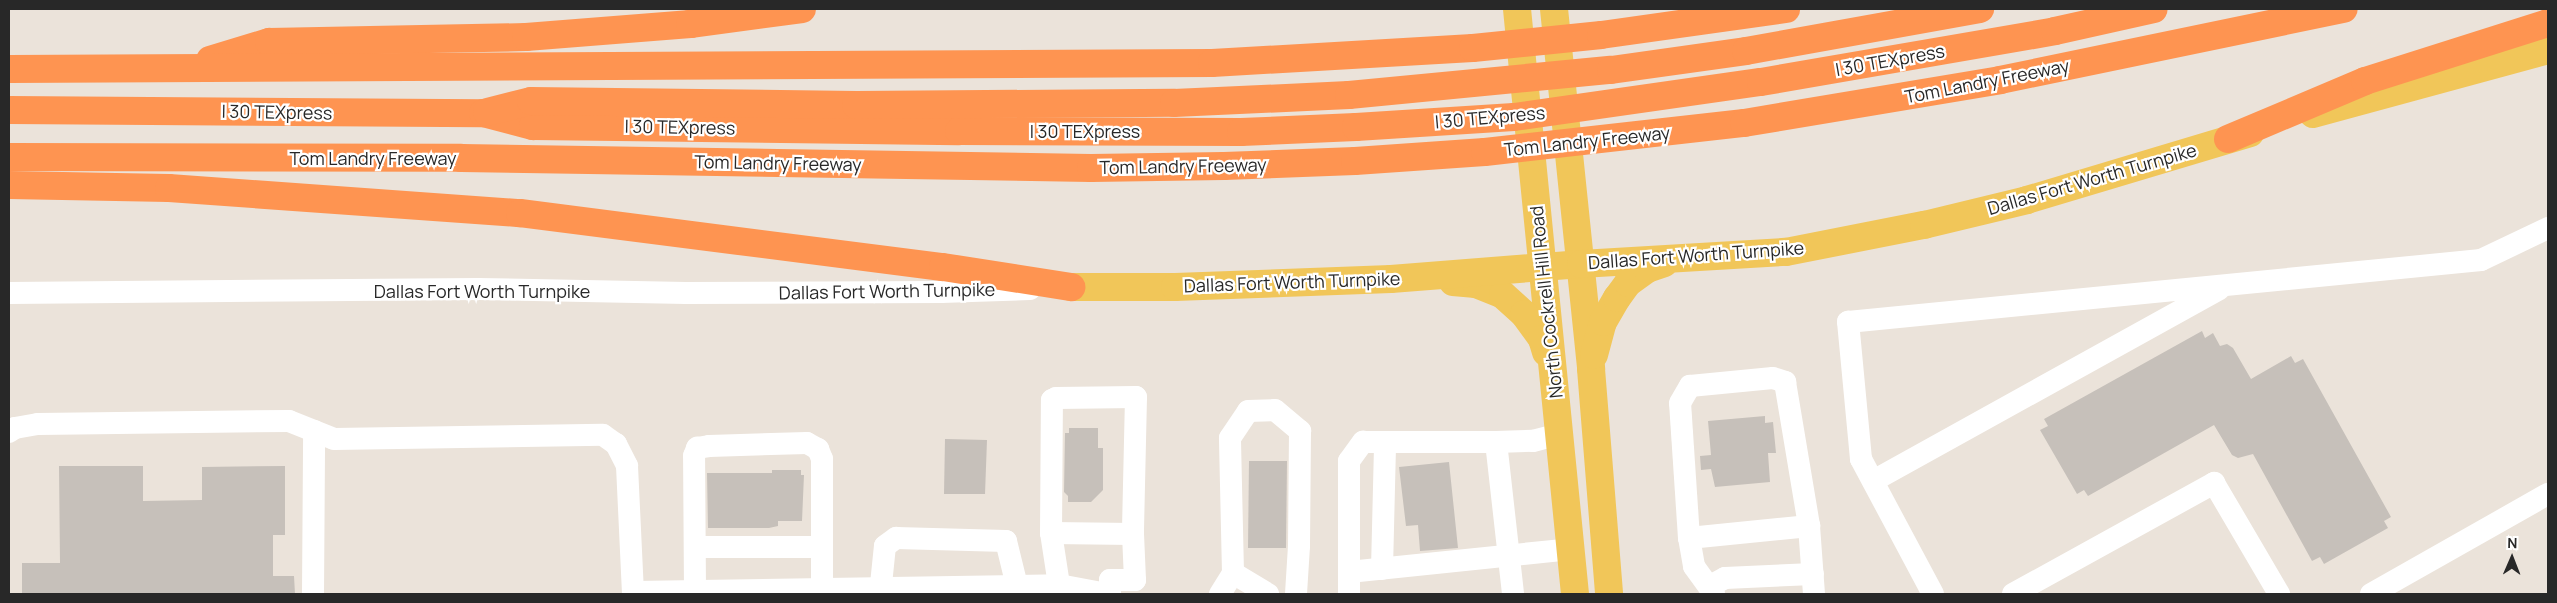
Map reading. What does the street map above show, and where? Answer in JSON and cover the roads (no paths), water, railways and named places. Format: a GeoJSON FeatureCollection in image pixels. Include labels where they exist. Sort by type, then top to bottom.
{"type":"FeatureCollection","features":[{"type":"Feature","properties":{"kind":"highway"},"geometry":{"type":"LineString","coordinates":[[184,69],[269,42],[526,37],[690,24],[802,9]]}},
{"type":"Feature","properties":{"kind":"highway"},"geometry":{"type":"LineString","coordinates":[[9,69],[1212,63],[1473,48],[1601,35],[1786,9]]}},
{"type":"Feature","properties":{"kind":"highway"},"geometry":{"type":"LineString","coordinates":[[483,113],[531,101],[856,105],[1174,104],[1349,95],[1611,70],[1746,51],[1980,9]]}},
{"type":"Feature","properties":{"kind":"highway","name":"I 30 TEXpress"},"geometry":{"type":"LineString","coordinates":[[9,110],[483,113],[533,126],[1242,132],[1356,127],[1514,116],[1761,82],[2055,31],[2154,9]]}},
{"type":"Feature","properties":{"kind":"highway","name":"Tom Landry Freeway"},"geometry":{"type":"LineString","coordinates":[[9,157],[462,158],[1091,168],[1224,166],[1355,161],[1485,152],[1612,139],[1774,118],[2000,80],[2344,9]]}},
{"type":"Feature","properties":{"kind":"highway"},"geometry":{"type":"LineString","coordinates":[[2228,139],[2365,81],[2548,23]]}},
{"type":"Feature","properties":{"kind":"highway"},"geometry":{"type":"LineString","coordinates":[[9,186],[168,188],[520,213],[944,267],[1071,287]]}},
{"type":"Feature","properties":{"kind":"main road","name":"North Cockrell Hill Road"},"geometry":{"type":"LineString","coordinates":[[1554,13],[1591,368],[1609,594]]}},
{"type":"Feature","properties":{"kind":"main road","name":"North Cockrell Hill Road"},"geometry":{"type":"LineString","coordinates":[[1517,14],[1575,594]]}},
{"type":"Feature","properties":{"kind":"main road","name":"Dallas Fort Worth Turnpike"},"geometry":{"type":"LineString","coordinates":[[1071,287],[1184,287],[1407,277],[1581,264],[1786,252],[1924,225],[2027,200],[2360,100],[2548,50]]}},
{"type":"Feature","properties":{"kind":"main road"},"geometry":{"type":"LineString","coordinates":[[1591,368],[1604,322],[1628,283],[1647,269],[1675,258]]}},
{"type":"Feature","properties":{"kind":"main road"},"geometry":{"type":"LineString","coordinates":[[1407,277],[1476,284],[1503,295],[1524,314],[1542,339],[1554,375]]}},
{"type":"Feature","properties":{"kind":"street"},"geometry":{"type":"LineString","coordinates":[[1933,594],[1861,460],[1848,322],[2481,260],[2548,228]]}},
{"type":"Feature","properties":{"kind":"street"},"geometry":{"type":"LineString","coordinates":[[1873,481],[2226,285]]}},
{"type":"Feature","properties":{"kind":"street","name":"Dallas Fort Worth Turnpike"},"geometry":{"type":"LineString","coordinates":[[9,293],[478,289],[686,293],[932,292],[1071,287]]}},
{"type":"Feature","properties":{"kind":"street"},"geometry":{"type":"LineString","coordinates":[[1773,378],[1785,382],[1809,526],[1814,584],[1725,578],[1712,590],[1694,566],[1689,538],[1680,403],[1690,386],[1773,378]]}},
{"type":"Feature","properties":{"kind":"street"},"geometry":{"type":"LineString","coordinates":[[9,432],[15,428],[38,424],[289,421],[334,439],[603,435],[616,444],[628,466],[634,593],[822,589],[880,591],[1060,585],[1108,594],[1110,580],[1135,580],[1133,534],[1136,398],[1056,398],[1052,400],[1051,533],[1060,585]]}},
{"type":"Feature","properties":{"kind":"street"},"geometry":{"type":"LineString","coordinates":[[1220,594],[1232,573],[1230,438],[1248,411],[1275,410],[1300,431],[1299,546],[1296,594]]}},
{"type":"Feature","properties":{"kind":"street"},"geometry":{"type":"LineString","coordinates":[[313,594],[314,431]]}},
{"type":"Feature","properties":{"kind":"street"},"geometry":{"type":"LineString","coordinates":[[1349,594],[1348,461],[1363,442],[1533,441],[1559,434]]}},
{"type":"Feature","properties":{"kind":"street"},"geometry":{"type":"LineString","coordinates":[[1382,569],[1385,442]]}},
{"type":"Feature","properties":{"kind":"street"},"geometry":{"type":"LineString","coordinates":[[1496,442],[1513,594]]}},
{"type":"Feature","properties":{"kind":"street"},"geometry":{"type":"LineString","coordinates":[[695,591],[694,456],[697,448],[807,443],[818,449],[822,459],[822,589]]}},
{"type":"Feature","properties":{"kind":"street"},"geometry":{"type":"LineString","coordinates":[[2013,594],[2214,483],[2279,594]]}},
{"type":"Feature","properties":{"kind":"street"},"geometry":{"type":"LineString","coordinates":[[2371,594],[2548,494]]}},
{"type":"Feature","properties":{"kind":"street"},"geometry":{"type":"LineString","coordinates":[[1689,538],[1809,526]]}},
{"type":"Feature","properties":{"kind":"street"},"geometry":{"type":"LineString","coordinates":[[1051,533],[1133,534]]}},
{"type":"Feature","properties":{"kind":"street"},"geometry":{"type":"LineString","coordinates":[[880,591],[885,546],[896,538],[1006,541],[1017,586]]}},
{"type":"Feature","properties":{"kind":"street"},"geometry":{"type":"LineString","coordinates":[[695,547],[822,548]]}},
{"type":"Feature","properties":{"kind":"street"},"geometry":{"type":"LineString","coordinates":[[1349,572],[1571,549]]}},
{"type":"Feature","properties":{"kind":"street"},"geometry":{"type":"LineString","coordinates":[[1232,573],[1268,594]]}}]}
